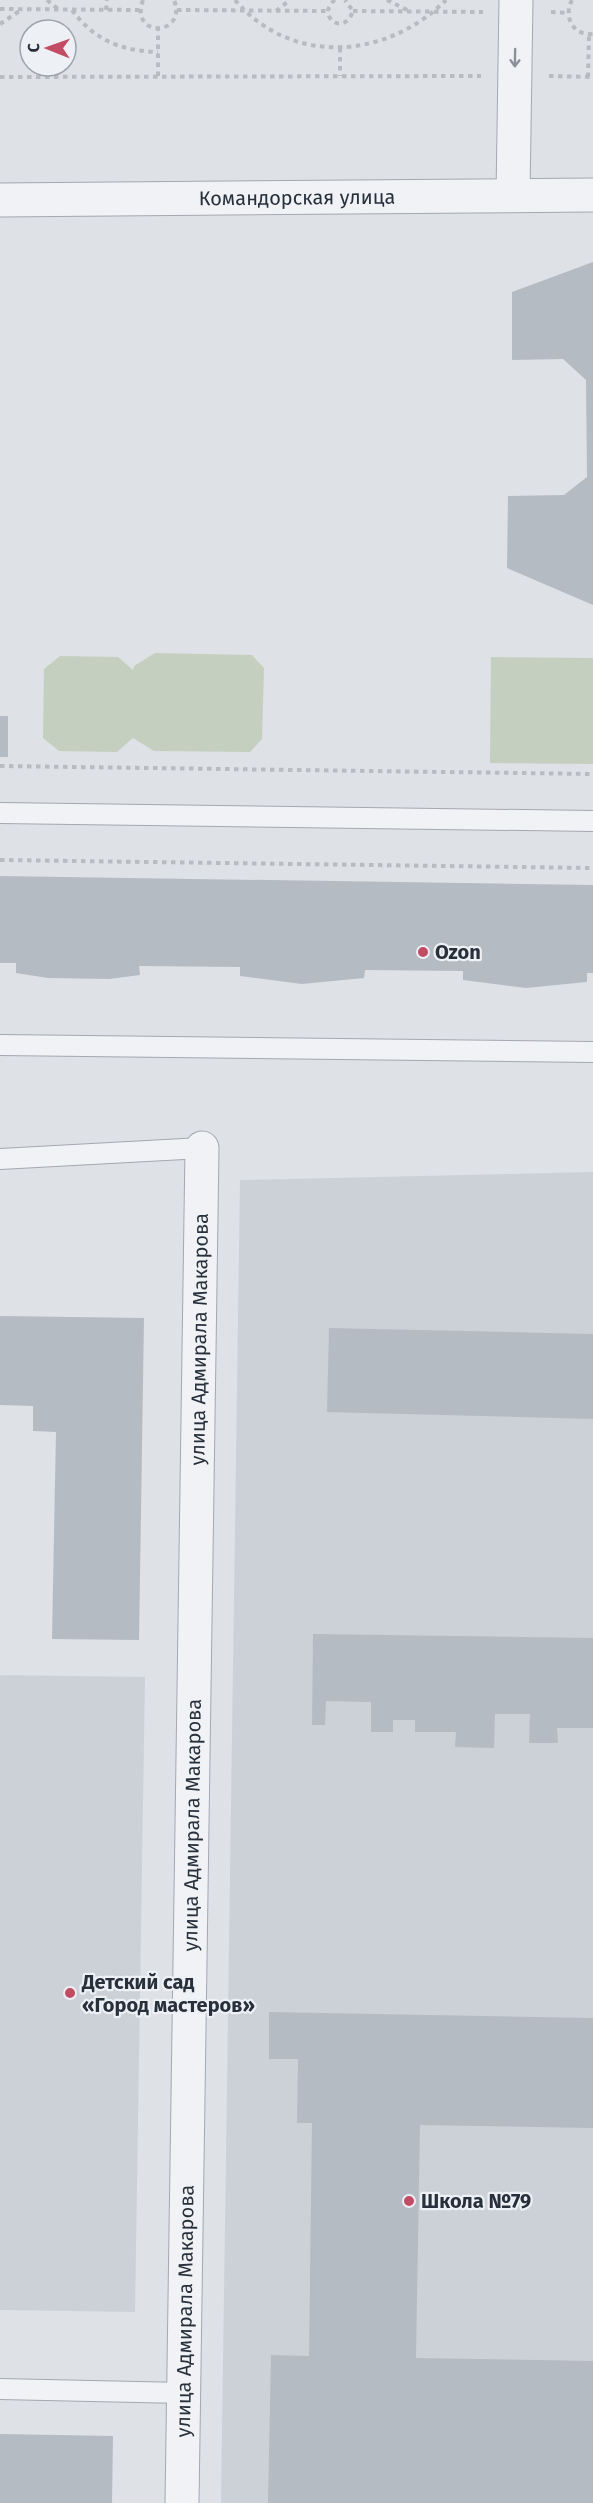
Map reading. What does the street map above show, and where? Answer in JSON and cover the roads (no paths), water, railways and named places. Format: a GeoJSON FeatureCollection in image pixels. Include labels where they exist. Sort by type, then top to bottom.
{"type":"FeatureCollection","features":[{"type":"Feature","properties":{"kind":"street"},"geometry":{"type":"LineString","coordinates":[[513,195],[516,6]]}},
{"type":"Feature","properties":{"kind":"street","name":"Командорская улица"},"geometry":{"type":"LineString","coordinates":[[0,200],[593,195]]}},
{"type":"Feature","properties":{"kind":"street","name":"улица Адмирала Макарова"},"geometry":{"type":"LineString","coordinates":[[182,2503],[202,1148]]}},
{"type":"Feature","properties":{"kind":"lane"},"geometry":{"type":"LineString","coordinates":[[0,813],[593,821]]}},
{"type":"Feature","properties":{"kind":"lane"},"geometry":{"type":"LineString","coordinates":[[0,1045],[593,1052]]}},
{"type":"Feature","properties":{"kind":"lane"},"geometry":{"type":"LineString","coordinates":[[0,1159],[202,1148]]}},
{"type":"Feature","properties":{"kind":"lane"},"geometry":{"type":"LineString","coordinates":[[0,2389],[183,2393]]}},
{"type":"Feature","properties":{"kind":"place","name":"Ozon"},"geometry":{"type":"Point","coordinates":[423,952]}},
{"type":"Feature","properties":{"kind":"place","name":"Детский сад «Город мастеров»"},"geometry":{"type":"Point","coordinates":[70,1993]}},
{"type":"Feature","properties":{"kind":"place","name":"Школа №79"},"geometry":{"type":"Point","coordinates":[409,2201]}}]}
